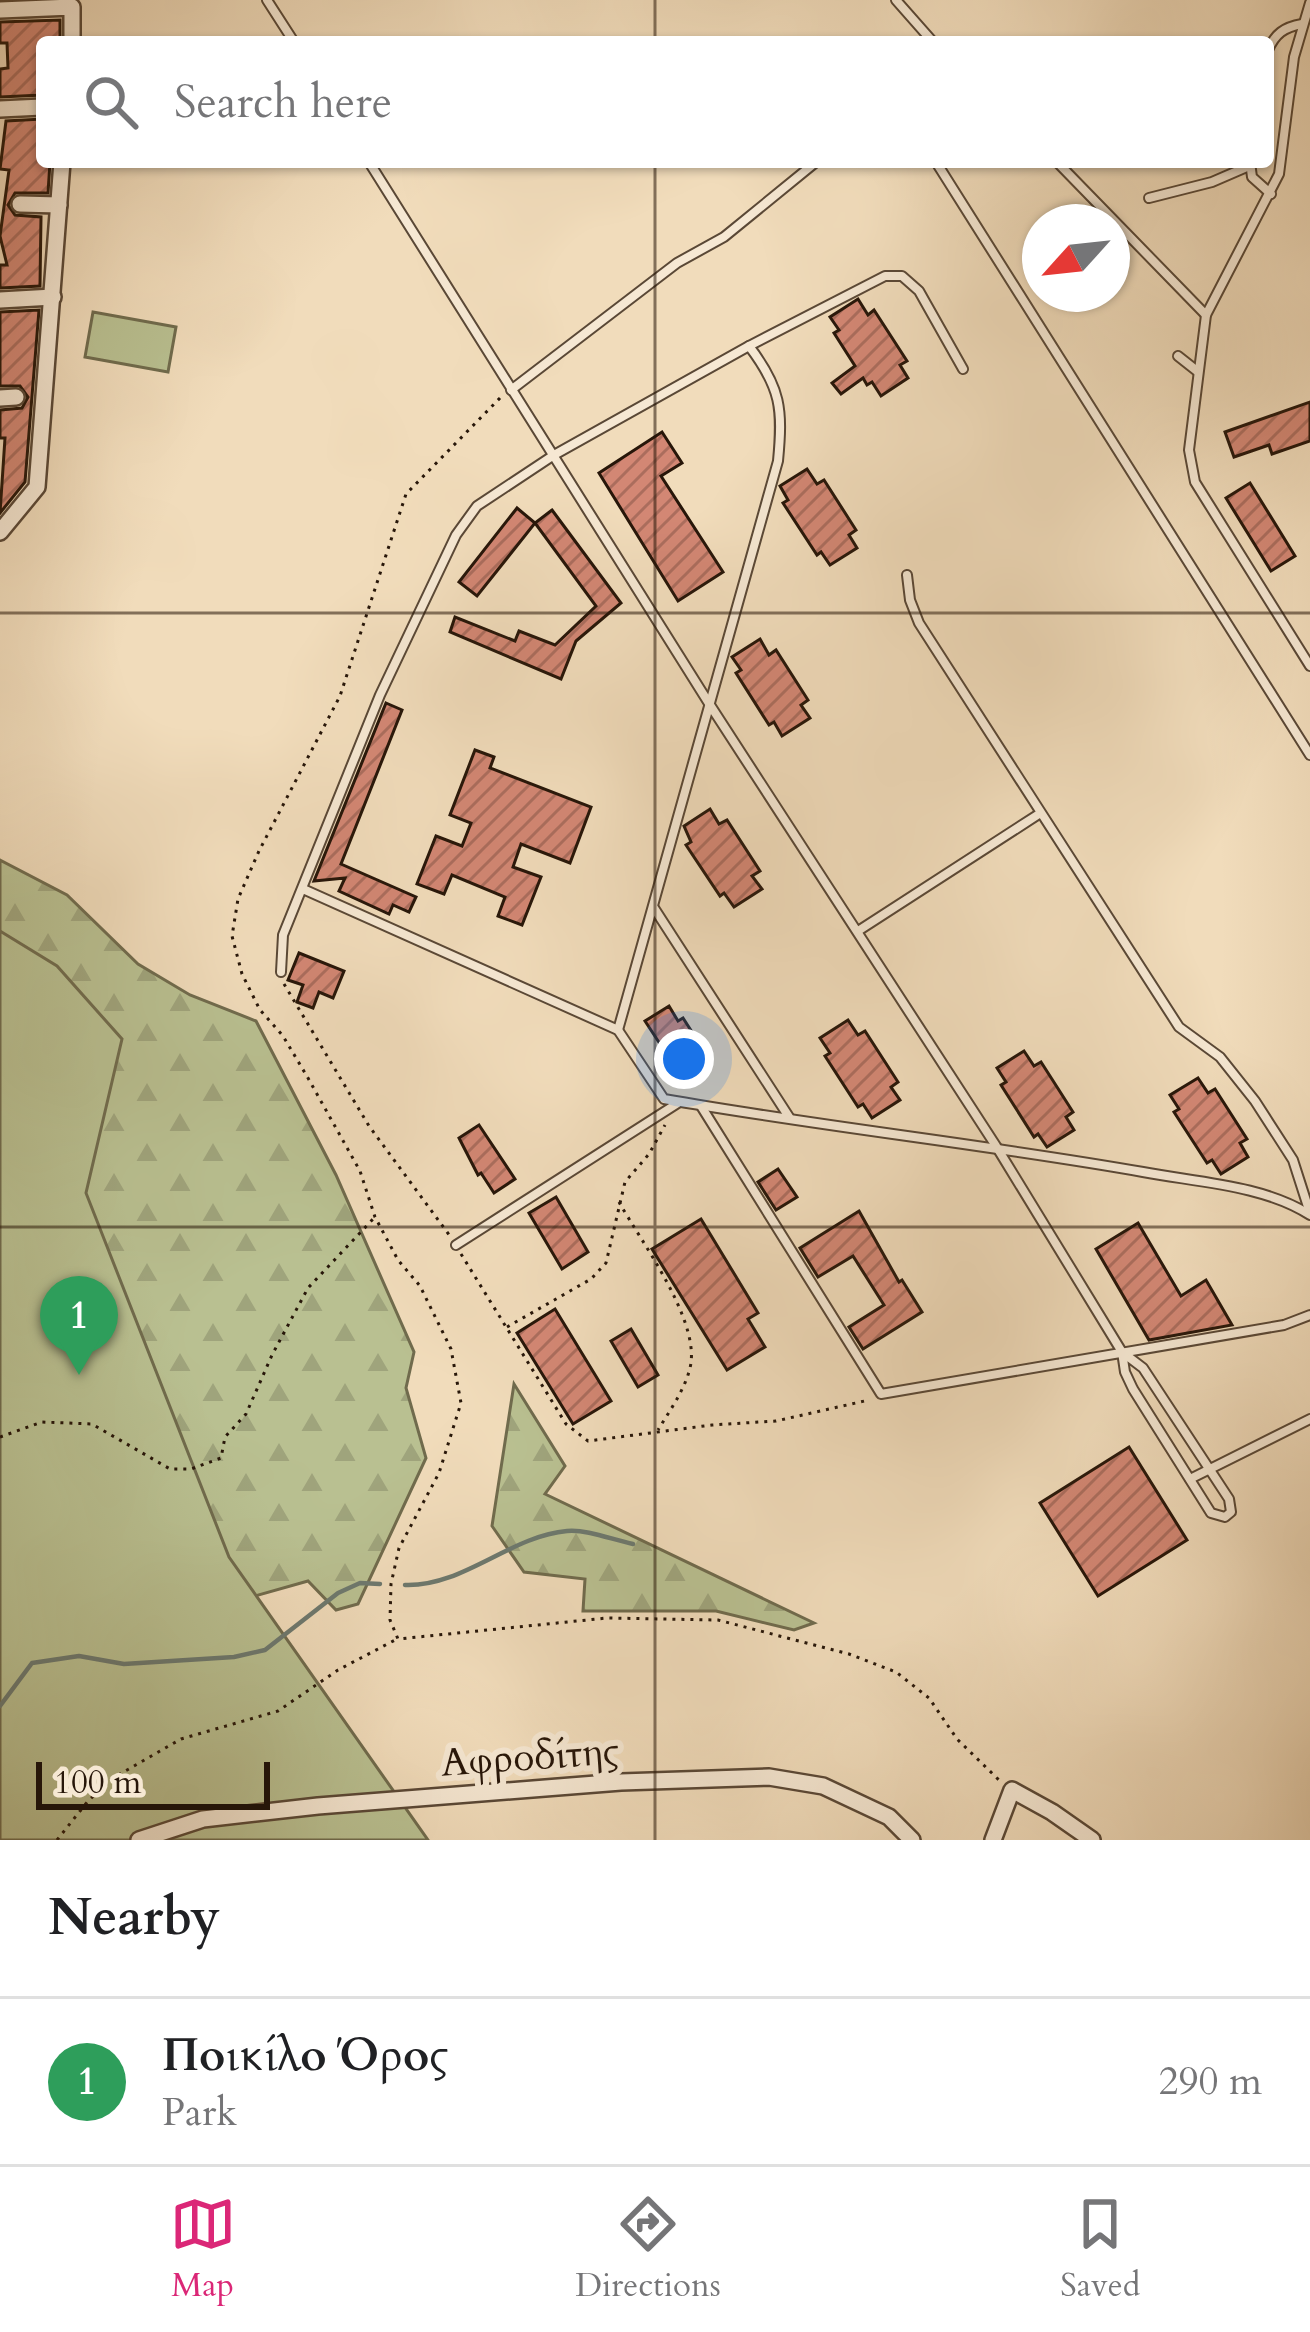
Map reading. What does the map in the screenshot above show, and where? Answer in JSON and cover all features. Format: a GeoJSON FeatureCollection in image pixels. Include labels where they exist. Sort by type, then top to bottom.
{"type":"FeatureCollection","features":[{"type":"Feature","properties":{"kind":"street"},"geometry":{"type":"LineString","coordinates":[[0,10],[72,7],[71,36]]}},
{"type":"Feature","properties":{"kind":"street"},"geometry":{"type":"LineString","coordinates":[[0,109],[36,106]]}},
{"type":"Feature","properties":{"kind":"street"},"geometry":{"type":"LineString","coordinates":[[0,532],[37,487],[62,168]]}},
{"type":"Feature","properties":{"kind":"street"},"geometry":{"type":"LineString","coordinates":[[20,204],[59,205]]}},
{"type":"Feature","properties":{"kind":"street"},"geometry":{"type":"LineString","coordinates":[[0,300],[52,297]]}},
{"type":"Feature","properties":{"kind":"street","name":"Αφροδίτης"},"geometry":{"type":"LineString","coordinates":[[139,1840],[202,1819],[318,1806],[621,1782],[769,1777],[823,1786],[889,1817],[912,1840]]}},
{"type":"Feature","properties":{"kind":"street"},"geometry":{"type":"LineString","coordinates":[[993,1840],[1012,1790],[1092,1840]]}},
{"type":"Feature","properties":{"kind":"lane"},"geometry":{"type":"LineString","coordinates":[[267,0],[290,36]]}},
{"type":"Feature","properties":{"kind":"lane"},"geometry":{"type":"LineString","coordinates":[[896,0],[927,36]]}},
{"type":"Feature","properties":{"kind":"lane"},"geometry":{"type":"LineString","coordinates":[[1310,3],[1294,57],[1280,175],[1206,315],[1189,450],[1195,482],[1310,666]]}},
{"type":"Feature","properties":{"kind":"lane"},"geometry":{"type":"LineString","coordinates":[[1274,39],[1288,26],[1302,24]]}},
{"type":"Feature","properties":{"kind":"lane"},"geometry":{"type":"LineString","coordinates":[[373,168],[710,706],[996,1146],[1122,1352],[1143,1368],[1232,1505],[1226,1517],[1211,1514],[1133,1389],[1122,1352]]}},
{"type":"Feature","properties":{"kind":"lane"},"geometry":{"type":"LineString","coordinates":[[511,390],[677,263],[724,237],[809,168]]}},
{"type":"Feature","properties":{"kind":"lane"},"geometry":{"type":"LineString","coordinates":[[940,168],[1310,755]]}},
{"type":"Feature","properties":{"kind":"lane"},"geometry":{"type":"LineString","coordinates":[[1063,168],[1206,315]]}},
{"type":"Feature","properties":{"kind":"lane"},"geometry":{"type":"LineString","coordinates":[[1149,198],[1212,182],[1241,168]]}},
{"type":"Feature","properties":{"kind":"lane"},"geometry":{"type":"LineString","coordinates":[[1250,168],[1252,177],[1271,194]]}},
{"type":"Feature","properties":{"kind":"lane"},"geometry":{"type":"LineString","coordinates":[[281,972],[283,935],[380,695],[456,535],[477,506],[554,455],[885,276],[902,276],[919,291],[963,369]]}},
{"type":"Feature","properties":{"kind":"lane"},"geometry":{"type":"LineString","coordinates":[[618,1030],[778,461],[782,418],[778,394],[771,375],[749,346]]}},
{"type":"Feature","properties":{"kind":"lane"},"geometry":{"type":"LineString","coordinates":[[1178,356],[1197,371]]}},
{"type":"Feature","properties":{"kind":"lane"},"geometry":{"type":"LineString","coordinates":[[907,575],[919,623],[1039,814],[1179,1027],[1220,1058],[1255,1101],[1292,1160],[1310,1215]]}},
{"type":"Feature","properties":{"kind":"lane"},"geometry":{"type":"LineString","coordinates":[[858,931],[1039,814]]}},
{"type":"Feature","properties":{"kind":"lane"},"geometry":{"type":"LineString","coordinates":[[302,890],[618,1030],[664,1099],[996,1146],[1229,1188],[1298,1207],[1310,1215]]}},
{"type":"Feature","properties":{"kind":"lane"},"geometry":{"type":"LineString","coordinates":[[653,906],[790,1118]]}},
{"type":"Feature","properties":{"kind":"lane"},"geometry":{"type":"LineString","coordinates":[[456,1245],[679,1102]]}},
{"type":"Feature","properties":{"kind":"lane"},"geometry":{"type":"LineString","coordinates":[[700,1105],[881,1394],[1284,1325],[1310,1316]]}},
{"type":"Feature","properties":{"kind":"lane"},"geometry":{"type":"LineString","coordinates":[[1190,1479],[1310,1419]]}},
{"type":"Feature","properties":{"kind":"path"},"geometry":{"type":"LineString","coordinates":[[281,972],[287,994],[322,1042],[358,1109],[456,1245],[566,1424],[588,1441],[776,1421],[881,1394]]}},
{"type":"Feature","properties":{"kind":"path"},"geometry":{"type":"LineString","coordinates":[[505,1329],[591,1280],[606,1263],[625,1182],[649,1154],[665,1127],[667,1112]]}},
{"type":"Feature","properties":{"kind":"path"},"geometry":{"type":"LineString","coordinates":[[618,1201],[691,1336],[691,1364],[682,1390],[657,1432]]}},
{"type":"Feature","properties":{"kind":"path"},"geometry":{"type":"LineString","coordinates":[[0,1437],[42,1422],[92,1424],[170,1469],[191,1469],[221,1458],[225,1437],[246,1414],[308,1288],[375,1217],[398,1260],[420,1286],[452,1349],[460,1403],[440,1474],[399,1549],[391,1584],[391,1620],[398,1639]]}},
{"type":"Feature","properties":{"kind":"path"},"geometry":{"type":"LineString","coordinates":[[57,1840],[113,1778],[181,1739],[278,1711],[338,1670],[398,1639],[607,1618],[718,1620],[849,1654],[896,1672],[929,1698],[957,1739],[1012,1790]]}},
{"type":"Feature","properties":{"kind":"green space"},"geometry":{"type":"Polygon","coordinates":[[[93,312],[176,327],[168,372],[85,357],[93,312]]]}},
{"type":"Feature","properties":{"kind":"green space"},"geometry":{"type":"Polygon","coordinates":[[[0,860],[67,895],[138,964],[190,995],[256,1021],[336,1175],[414,1352],[406,1388],[426,1458],[358,1604],[336,1610],[308,1581],[244,1599],[0,1791],[0,860]]]}},
{"type":"Feature","properties":{"kind":"green space"},"geometry":{"type":"Polygon","coordinates":[[[0,931],[57,966],[122,1039],[86,1193],[229,1557],[428,1840],[0,1840],[0,931]]]}},
{"type":"Feature","properties":{"kind":"green space"},"geometry":{"type":"Polygon","coordinates":[[[514,1384],[565,1466],[545,1494],[814,1623],[794,1630],[716,1611],[583,1611],[585,1579],[524,1572],[492,1526],[514,1384]]]}},
{"type":"Feature","properties":{"kind":"building"},"geometry":{"type":"Polygon","coordinates":[[[60,20],[60,36],[36,36],[36,95],[0,97],[0,69],[8,68],[0,22],[60,20]]]}},
{"type":"Feature","properties":{"kind":"building"},"geometry":{"type":"Polygon","coordinates":[[[36,119],[36,168],[50,168],[48,193],[15,193],[8,205],[15,215],[41,217],[40,286],[0,288],[0,265],[7,265],[0,236],[9,170],[0,169],[6,121],[36,119]]]}},
{"type":"Feature","properties":{"kind":"building"},"geometry":{"type":"Polygon","coordinates":[[[858,299],[868,315],[874,310],[907,361],[900,365],[908,378],[881,396],[863,378],[841,394],[832,383],[855,366],[834,333],[839,330],[830,317],[858,299]]]}},
{"type":"Feature","properties":{"kind":"building"},"geometry":{"type":"Polygon","coordinates":[[[39,310],[25,482],[0,513],[5,438],[0,438],[0,410],[22,408],[28,397],[20,386],[0,386],[0,312],[39,310]]]}},
{"type":"Feature","properties":{"kind":"building"},"geometry":{"type":"Polygon","coordinates":[[[1310,402],[1310,441],[1272,454],[1269,445],[1234,457],[1225,432],[1310,402]]]}},
{"type":"Feature","properties":{"kind":"building"},"geometry":{"type":"Polygon","coordinates":[[[662,432],[682,463],[661,476],[723,572],[678,601],[599,473],[662,432]]]}},
{"type":"Feature","properties":{"kind":"building"},"geometry":{"type":"Polygon","coordinates":[[[807,469],[817,484],[824,480],[856,530],[849,535],[857,548],[830,565],[821,552],[817,555],[783,503],[788,500],[780,486],[807,469]]]}},
{"type":"Feature","properties":{"kind":"building"},"geometry":{"type":"Polygon","coordinates":[[[1250,483],[1295,556],[1271,571],[1226,498],[1250,483]]]}},
{"type":"Feature","properties":{"kind":"building"},"geometry":{"type":"Polygon","coordinates":[[[517,508],[535,523],[477,596],[459,582],[517,508]]]}},
{"type":"Feature","properties":{"kind":"building"},"geometry":{"type":"Polygon","coordinates":[[[552,510],[621,603],[576,641],[561,679],[450,632],[455,617],[515,641],[519,631],[555,645],[596,606],[535,523],[552,510]]]}},
{"type":"Feature","properties":{"kind":"building"},"geometry":{"type":"Polygon","coordinates":[[[760,639],[769,655],[776,650],[808,700],[801,705],[810,718],[782,736],[774,722],[769,725],[736,673],[741,670],[732,657],[760,639]]]}},
{"type":"Feature","properties":{"kind":"building"},"geometry":{"type":"Polygon","coordinates":[[[386,703],[402,710],[341,864],[416,897],[409,912],[393,905],[389,914],[339,891],[345,878],[314,881],[386,703]]]}},
{"type":"Feature","properties":{"kind":"building"},"geometry":{"type":"Polygon","coordinates":[[[475,750],[494,757],[490,768],[591,807],[570,863],[521,844],[513,867],[541,877],[522,925],[498,916],[505,897],[452,875],[444,894],[417,884],[436,836],[462,846],[471,823],[450,815],[475,750]]]}},
{"type":"Feature","properties":{"kind":"building"},"geometry":{"type":"Polygon","coordinates":[[[710,809],[719,824],[727,820],[760,871],[752,876],[762,889],[734,907],[724,893],[720,896],[686,845],[691,842],[684,826],[710,809]]]}},
{"type":"Feature","properties":{"kind":"building"},"geometry":{"type":"Polygon","coordinates":[[[299,953],[344,971],[333,998],[319,992],[313,1008],[297,1002],[303,985],[288,980],[299,953]]]}},
{"type":"Feature","properties":{"kind":"building"},"geometry":{"type":"Polygon","coordinates":[[[669,1006],[699,1043],[694,1046],[702,1058],[679,1073],[645,1021],[669,1006]]]}},
{"type":"Feature","properties":{"kind":"building"},"geometry":{"type":"Polygon","coordinates":[[[848,1020],[858,1035],[865,1031],[898,1082],[891,1087],[900,1100],[872,1118],[863,1104],[858,1107],[825,1056],[830,1053],[820,1038],[848,1020]]]}},
{"type":"Feature","properties":{"kind":"building"},"geometry":{"type":"Polygon","coordinates":[[[1024,1051],[1034,1066],[1041,1062],[1073,1112],[1066,1117],[1074,1130],[1047,1147],[1038,1134],[1034,1137],[1001,1085],[1006,1082],[997,1068],[1024,1051]]]}},
{"type":"Feature","properties":{"kind":"building"},"geometry":{"type":"Polygon","coordinates":[[[1198,1078],[1208,1093],[1215,1089],[1247,1139],[1240,1143],[1248,1157],[1221,1174],[1212,1160],[1207,1163],[1174,1112],[1179,1109],[1170,1095],[1198,1078]]]}},
{"type":"Feature","properties":{"kind":"building"},"geometry":{"type":"Polygon","coordinates":[[[479,1125],[515,1179],[494,1193],[478,1175],[459,1138],[479,1125]]]}},
{"type":"Feature","properties":{"kind":"building"},"geometry":{"type":"Polygon","coordinates":[[[778,1169],[797,1197],[776,1210],[758,1182],[778,1169]]]}},
{"type":"Feature","properties":{"kind":"building"},"geometry":{"type":"Polygon","coordinates":[[[556,1197],[588,1252],[562,1269],[529,1213],[556,1197]]]}},
{"type":"Feature","properties":{"kind":"building"},"geometry":{"type":"Polygon","coordinates":[[[859,1211],[899,1282],[922,1312],[863,1349],[849,1327],[884,1305],[853,1256],[818,1277],[800,1248],[859,1211]]]}},
{"type":"Feature","properties":{"kind":"building"},"geometry":{"type":"Polygon","coordinates":[[[701,1219],[758,1313],[748,1319],[765,1347],[727,1370],[652,1249],[701,1219]]]}},
{"type":"Feature","properties":{"kind":"building"},"geometry":{"type":"Polygon","coordinates":[[[1138,1223],[1181,1296],[1206,1280],[1232,1325],[1149,1340],[1096,1249],[1138,1223]]]}},
{"type":"Feature","properties":{"kind":"building"},"geometry":{"type":"Polygon","coordinates":[[[555,1309],[611,1401],[573,1424],[517,1333],[555,1309]]]}},
{"type":"Feature","properties":{"kind":"building"},"geometry":{"type":"Polygon","coordinates":[[[631,1329],[658,1375],[638,1387],[611,1341],[631,1329]]]}},
{"type":"Feature","properties":{"kind":"building"},"geometry":{"type":"Polygon","coordinates":[[[1129,1447],[1187,1540],[1098,1596],[1040,1503],[1129,1447]]]}},
{"type":"Feature","properties":{"kind":"waterway"},"geometry":{"type":"LineString","coordinates":[[405,1585],[447,1578],[526,1542],[567,1531],[633,1544]]}},
{"type":"Feature","properties":{"kind":"waterway"},"geometry":{"type":"LineString","coordinates":[[0,1706],[32,1663],[79,1656],[124,1664],[234,1657],[265,1650],[338,1593],[360,1583],[380,1584]]}},
{"type":"Feature","properties":{"kind":"place","name":"Ποικίλο Όρος"},"geometry":{"type":"Point","coordinates":[79,1375]}}]}
